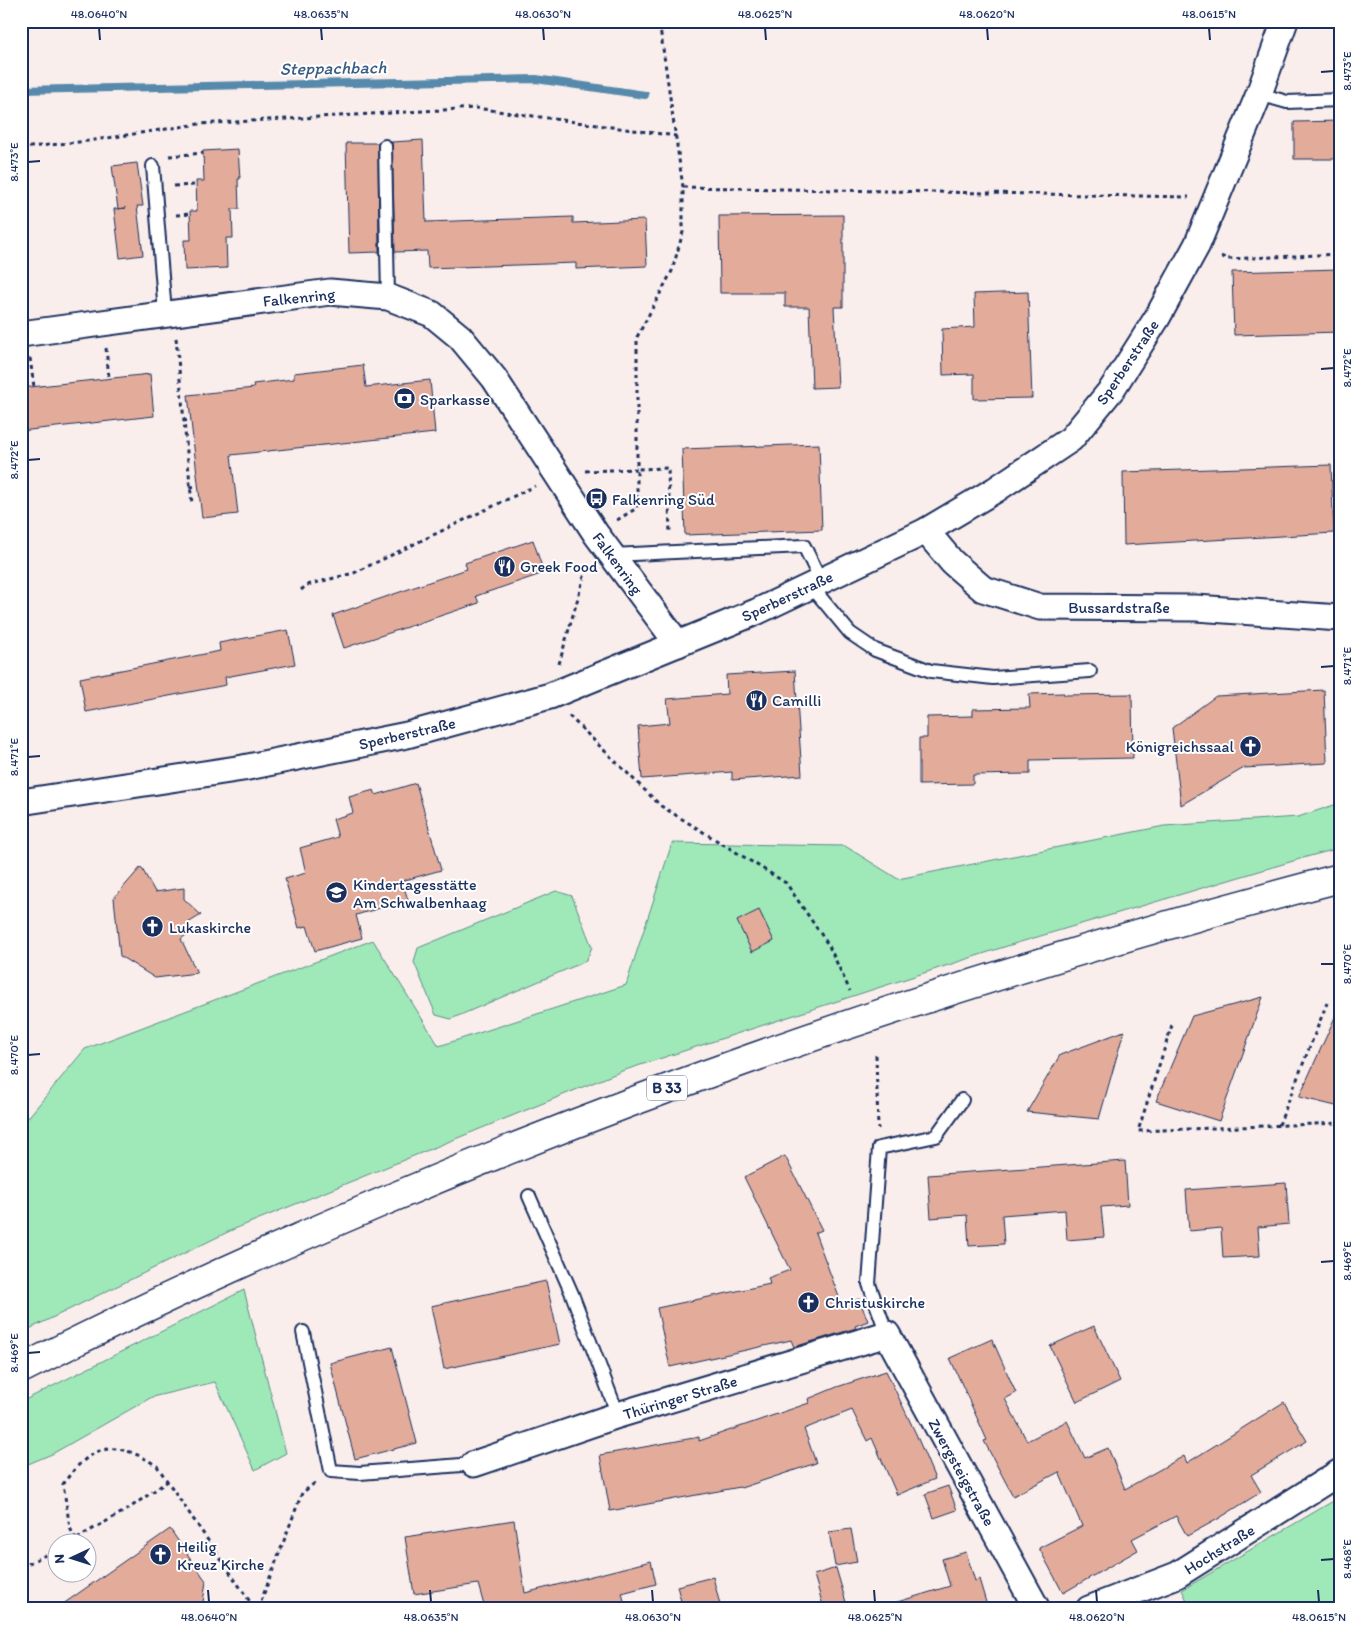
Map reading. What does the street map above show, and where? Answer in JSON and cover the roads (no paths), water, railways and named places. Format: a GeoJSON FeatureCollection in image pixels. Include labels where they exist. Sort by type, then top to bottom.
{"type":"FeatureCollection","features":[{"type":"Feature","properties":{"kind":"main road","name":"B 33"},"geometry":{"type":"LineString","coordinates":[[21,1369],[174,1294],[315,1231],[458,1170],[601,1113],[737,1062],[892,1008],[1040,962],[1188,918],[1340,878]]}},
{"type":"Feature","properties":{"kind":"street","name":"Sperberstraße"},"geometry":{"type":"LineString","coordinates":[[21,802],[243,768],[407,735],[550,696],[756,612],[926,532],[995,490],[1071,439],[1112,389],[1157,318],[1197,245],[1259,94],[1285,21]]}},
{"type":"Feature","properties":{"kind":"street","name":"Falkenring"},"geometry":{"type":"LineString","coordinates":[[21,334],[330,292],[388,297],[432,314],[460,337],[570,473],[596,534],[678,644]]}},
{"type":"Feature","properties":{"kind":"street","name":"Bussardstraße"},"geometry":{"type":"LineString","coordinates":[[926,532],[952,562],[983,589],[1040,607],[1196,608],[1340,618]]}},
{"type":"Feature","properties":{"kind":"street","name":"Thüringer Straße"},"geometry":{"type":"LineString","coordinates":[[474,1464],[618,1415],[887,1334]]}},
{"type":"Feature","properties":{"kind":"street","name":"Zwergsteigstraße"},"geometry":{"type":"LineString","coordinates":[[887,1334],[1036,1609]]}},
{"type":"Feature","properties":{"kind":"street","name":"Hochstraße"},"geometry":{"type":"LineString","coordinates":[[1089,1609],[1177,1575],[1340,1472]]}},
{"type":"Feature","properties":{"kind":"lane"},"geometry":{"type":"LineString","coordinates":[[1259,94],[1287,102],[1340,100]]}},
{"type":"Feature","properties":{"kind":"lane"},"geometry":{"type":"LineString","coordinates":[[385,146],[388,297]]}},
{"type":"Feature","properties":{"kind":"lane"},"geometry":{"type":"LineString","coordinates":[[153,166],[169,313]]}},
{"type":"Feature","properties":{"kind":"lane"},"geometry":{"type":"LineString","coordinates":[[612,555],[804,546],[816,584],[850,633],[875,650],[931,671],[993,678],[1090,671]]}},
{"type":"Feature","properties":{"kind":"lane"},"geometry":{"type":"LineString","coordinates":[[887,1334],[869,1284],[879,1148],[936,1136],[962,1100]]}},
{"type":"Feature","properties":{"kind":"lane"},"geometry":{"type":"LineString","coordinates":[[529,1196],[572,1294],[618,1415]]}},
{"type":"Feature","properties":{"kind":"lane"},"geometry":{"type":"LineString","coordinates":[[303,1332],[331,1471],[360,1473],[474,1464]]}},
{"type":"Feature","properties":{"kind":"waterway","name":"Steppachbach"},"geometry":{"type":"LineString","coordinates":[[21,90],[536,79],[645,95]]}},
{"type":"Feature","properties":{"kind":"place","name":"Sparkasse"},"geometry":{"type":"Point","coordinates":[404,399]}},
{"type":"Feature","properties":{"kind":"place","name":"Falkenring Süd"},"geometry":{"type":"Point","coordinates":[596,499]}},
{"type":"Feature","properties":{"kind":"place","name":"Greek Food"},"geometry":{"type":"Point","coordinates":[504,566]}},
{"type":"Feature","properties":{"kind":"place","name":"Camilli"},"geometry":{"type":"Point","coordinates":[756,700]}},
{"type":"Feature","properties":{"kind":"place","name":"Königreichssaal"},"geometry":{"type":"Point","coordinates":[1250,746]}},
{"type":"Feature","properties":{"kind":"place","name":"Kindertagesstätte Am Schwalbenhaag"},"geometry":{"type":"Point","coordinates":[337,893]}},
{"type":"Feature","properties":{"kind":"place","name":"Lukaskirche"},"geometry":{"type":"Point","coordinates":[153,927]}},
{"type":"Feature","properties":{"kind":"place","name":"Christuskirche"},"geometry":{"type":"Point","coordinates":[809,1302]}},
{"type":"Feature","properties":{"kind":"place","name":"Heilig Kreuz Kirche"},"geometry":{"type":"Point","coordinates":[161,1555]}}]}
